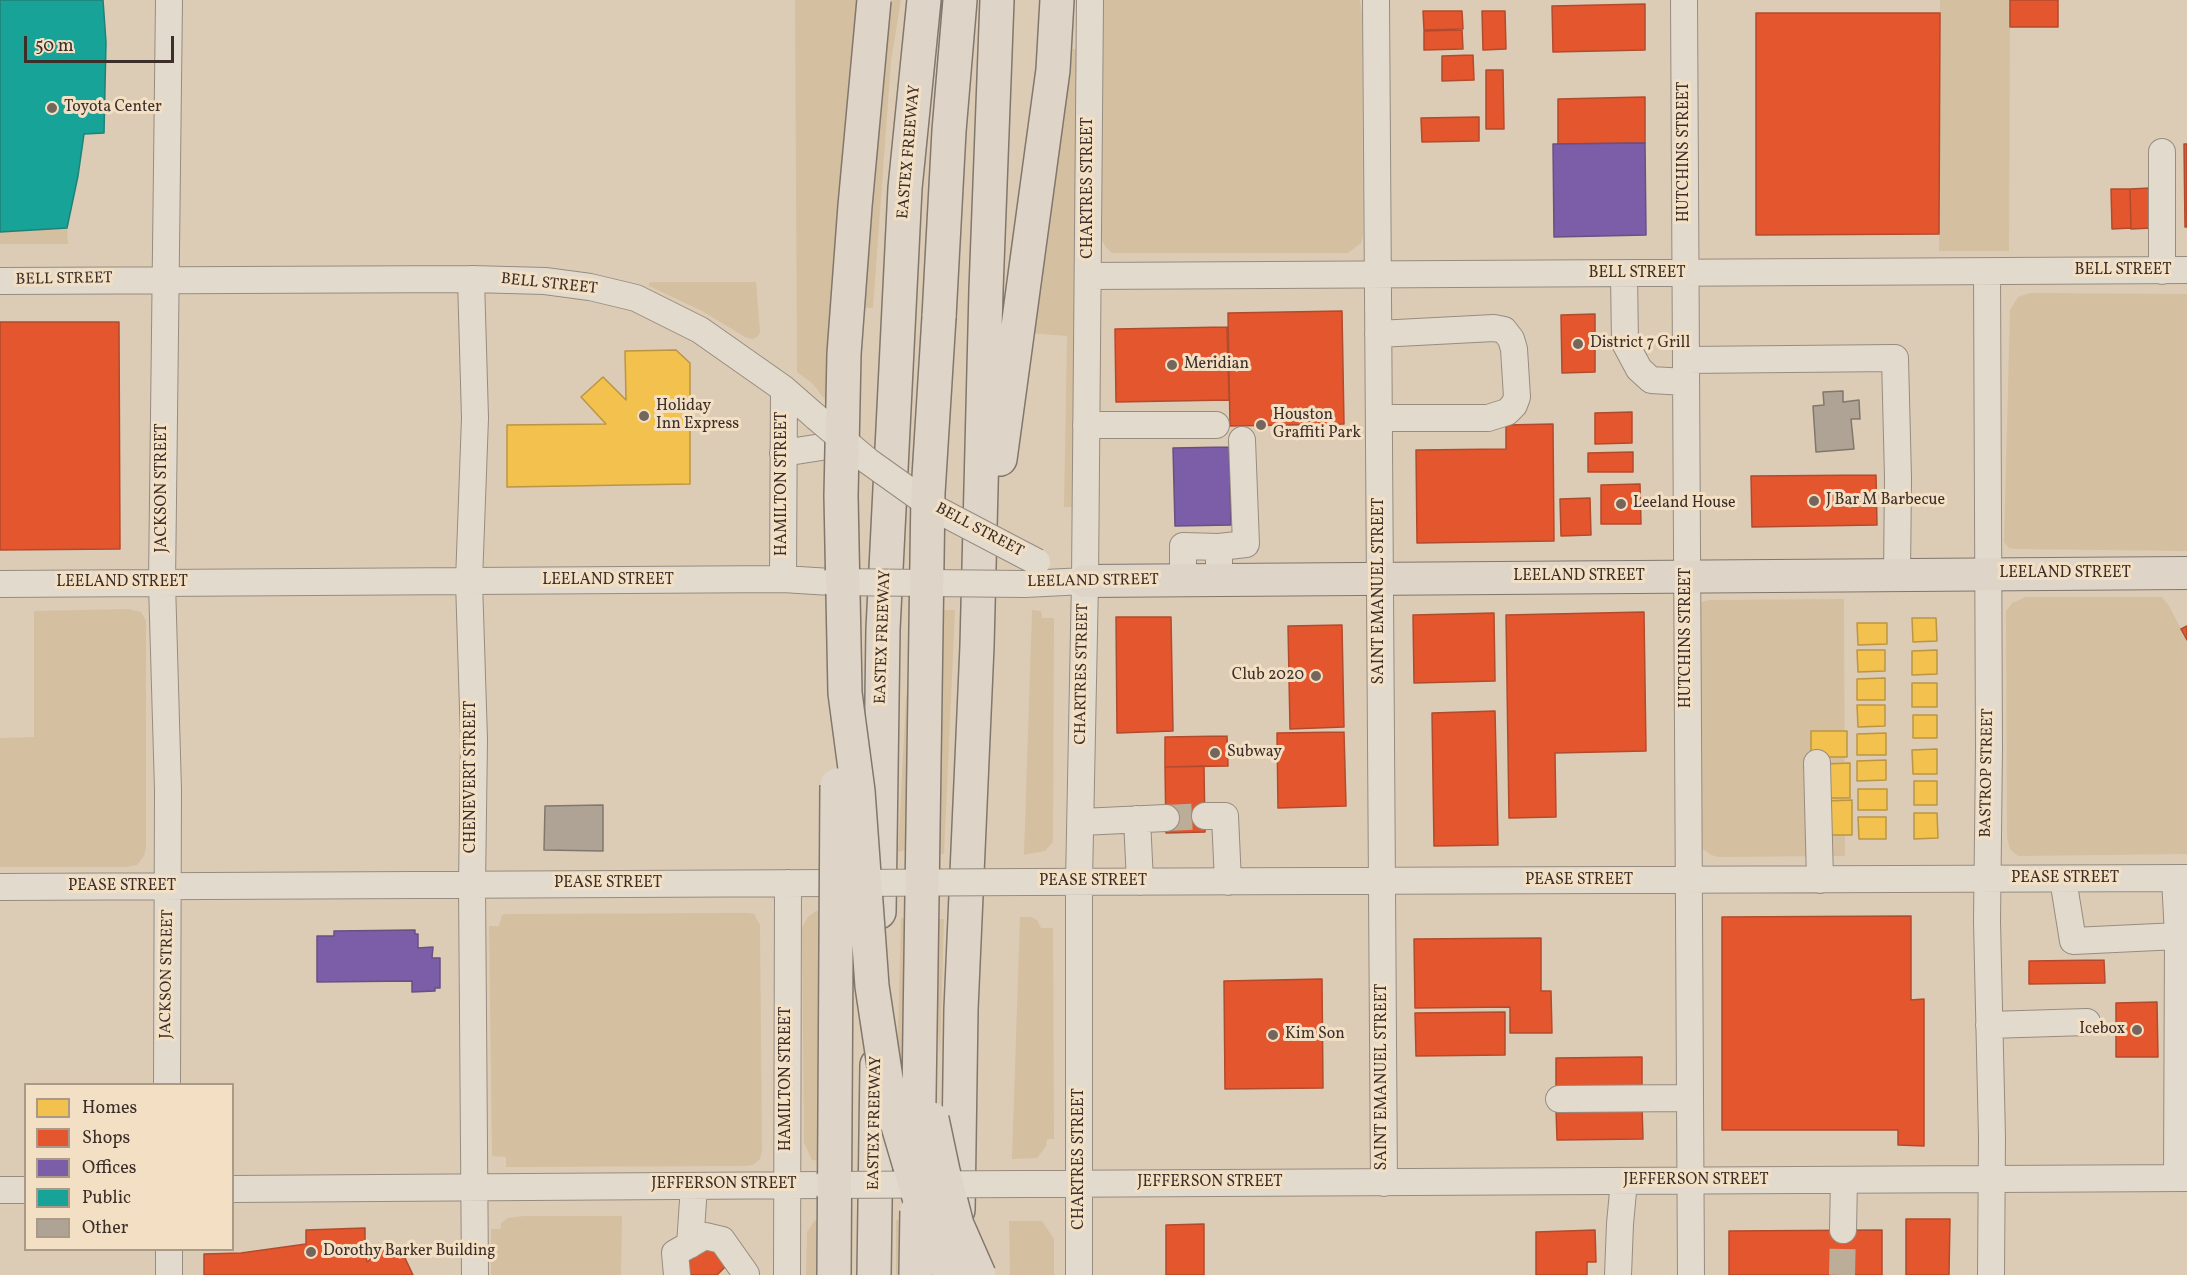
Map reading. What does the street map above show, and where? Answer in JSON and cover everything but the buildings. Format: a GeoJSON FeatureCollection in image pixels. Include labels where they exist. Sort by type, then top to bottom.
{"type":"FeatureCollection","features":[{"type":"Feature","properties":{"kind":"highway"},"geometry":{"type":"LineString","coordinates":[[874,0],[844,354],[841,496],[845,693],[858,791],[872,986],[888,1092],[924,1214],[951,1275]]}},
{"type":"Feature","properties":{"kind":"highway","name":"EASTEX FREEWAY"},"geometry":{"type":"LineString","coordinates":[[874,1275],[884,617],[905,188],[924,0]]}},
{"type":"Feature","properties":{"kind":"highway"},"geometry":{"type":"LineString","coordinates":[[916,1275],[928,493],[949,131],[960,0]]}},
{"type":"Feature","properties":{"kind":"highway"},"geometry":{"type":"LineString","coordinates":[[957,1275],[961,1009],[977,646],[986,279],[997,0]]}},
{"type":"Feature","properties":{"kind":"highway"},"geometry":{"type":"LineString","coordinates":[[977,646],[1053,70],[1057,0]]}},
{"type":"Feature","properties":{"kind":"highway"},"geometry":{"type":"LineString","coordinates":[[834,1275],[837,763],[845,693]]}},
{"type":"Feature","properties":{"kind":"highway"},"geometry":{"type":"LineString","coordinates":[[921,1011],[933,1128],[957,1225],[979,1275]]}},
{"type":"Feature","properties":{"kind":"main road","name":"LEELAND STREET"},"geometry":{"type":"LineString","coordinates":[[1085,581],[2187,573]]}},
{"type":"Feature","properties":{"kind":"street","name":"JACKSON STREET"},"geometry":{"type":"LineString","coordinates":[[167,1083],[169,887],[162,583],[169,0]]}},
{"type":"Feature","properties":{"kind":"street","name":"CHARTRES STREET"},"geometry":{"type":"LineString","coordinates":[[1079,1275],[1081,1184],[1079,882],[1085,581],[1090,0]]}},
{"type":"Feature","properties":{"kind":"street","name":"SAINT EMANUEL STREET"},"geometry":{"type":"LineString","coordinates":[[1376,0],[1384,1182]]}},
{"type":"Feature","properties":{"kind":"street","name":"HUTCHINS STREET"},"geometry":{"type":"LineString","coordinates":[[1684,0],[1691,1275]]}},
{"type":"Feature","properties":{"kind":"street"},"geometry":{"type":"LineString","coordinates":[[2162,152],[2175,271]]}},
{"type":"Feature","properties":{"kind":"street","name":"BELL STREET"},"geometry":{"type":"LineString","coordinates":[[1088,276],[2175,271]]}},
{"type":"Feature","properties":{"kind":"street","name":"BASTROP STREET"},"geometry":{"type":"LineString","coordinates":[[1987,272],[1989,574],[1987,879],[1992,1180],[1991,1275]]}},
{"type":"Feature","properties":{"kind":"street"},"geometry":{"type":"LineString","coordinates":[[1624,274],[1625,343],[1639,369],[1651,380],[1686,371],[1895,358],[1898,478],[1897,575]]}},
{"type":"Feature","properties":{"kind":"street","name":"BELL STREET"},"geometry":{"type":"LineString","coordinates":[[0,281],[471,279],[545,281],[590,287],[636,298],[700,330],[784,389],[847,443],[934,508],[1031,573],[1085,581]]}},
{"type":"Feature","properties":{"kind":"street","name":"CHENEVERT STREET"},"geometry":{"type":"LineString","coordinates":[[471,279],[475,453],[470,517],[474,740],[472,885],[475,1275]]}},
{"type":"Feature","properties":{"kind":"street"},"geometry":{"type":"LineString","coordinates":[[1378,334],[1494,328],[1504,330],[1511,339],[1514,349],[1517,397],[1514,405],[1507,412],[1488,418],[1379,418]]}},
{"type":"Feature","properties":{"kind":"street","name":"HAMILTON STREET"},"geometry":{"type":"LineString","coordinates":[[783,579],[784,389]]}},
{"type":"Feature","properties":{"kind":"street"},"geometry":{"type":"LineString","coordinates":[[1086,425],[1216,425]]}},
{"type":"Feature","properties":{"kind":"street"},"geometry":{"type":"LineString","coordinates":[[1183,580],[1184,546],[1219,547],[1246,544],[1242,440]]}},
{"type":"Feature","properties":{"kind":"street"},"geometry":{"type":"LineString","coordinates":[[783,453],[847,443]]}},
{"type":"Feature","properties":{"kind":"street"},"geometry":{"type":"LineString","coordinates":[[1219,547],[1220,580]]}},
{"type":"Feature","properties":{"kind":"street","name":"LEELAND STREET"},"geometry":{"type":"LineString","coordinates":[[0,584],[783,579],[831,582],[1031,573]]}},
{"type":"Feature","properties":{"kind":"street"},"geometry":{"type":"LineString","coordinates":[[1817,763],[1820,880]]}},
{"type":"Feature","properties":{"kind":"street"},"geometry":{"type":"LineString","coordinates":[[1205,816],[1225,816],[1228,882]]}},
{"type":"Feature","properties":{"kind":"street"},"geometry":{"type":"LineString","coordinates":[[1081,822],[1166,818]]}},
{"type":"Feature","properties":{"kind":"street"},"geometry":{"type":"LineString","coordinates":[[1137,819],[1140,882]]}},
{"type":"Feature","properties":{"kind":"street"},"geometry":{"type":"LineString","coordinates":[[2181,878],[2182,1178]]}},
{"type":"Feature","properties":{"kind":"street","name":"PEASE STREET"},"geometry":{"type":"LineString","coordinates":[[0,887],[2181,878]]}},
{"type":"Feature","properties":{"kind":"street"},"geometry":{"type":"LineString","coordinates":[[2063,879],[2073,941],[2181,950]]}},
{"type":"Feature","properties":{"kind":"street","name":"HAMILTON STREET"},"geometry":{"type":"LineString","coordinates":[[787,1275],[788,883]]}},
{"type":"Feature","properties":{"kind":"street"},"geometry":{"type":"LineString","coordinates":[[1989,1024],[2087,1022]]}},
{"type":"Feature","properties":{"kind":"street"},"geometry":{"type":"LineString","coordinates":[[1559,1098],[1690,1098]]}},
{"type":"Feature","properties":{"kind":"street","name":"JEFFERSON STREET"},"geometry":{"type":"LineString","coordinates":[[234,1189],[2182,1178]]}},
{"type":"Feature","properties":{"kind":"street"},"geometry":{"type":"LineString","coordinates":[[1618,1275],[1624,1181]]}},
{"type":"Feature","properties":{"kind":"street"},"geometry":{"type":"LineString","coordinates":[[1843,1230],[1844,1181]]}},
{"type":"Feature","properties":{"kind":"street"},"geometry":{"type":"LineString","coordinates":[[690,1245],[694,1186]]}},
{"type":"Feature","properties":{"kind":"street"},"geometry":{"type":"LineString","coordinates":[[0,1190],[24,1190]]}},
{"type":"Feature","properties":{"kind":"street"},"geometry":{"type":"LineString","coordinates":[[677,1275],[675,1253],[705,1236],[722,1240],[749,1275]]}},
{"type":"Feature","properties":{"kind":"street"},"geometry":{"type":"LineString","coordinates":[[169,1251],[169,1275]]}},
{"type":"Feature","properties":{"kind":"shaded area"},"geometry":{"type":"Polygon","coordinates":[[[795,0],[860,0],[827,402],[812,383],[797,372],[795,0]]]}},
{"type":"Feature","properties":{"kind":"shaded area"},"geometry":{"type":"Polygon","coordinates":[[[881,0],[901,0],[891,61],[873,308],[856,307],[881,0]]]}},
{"type":"Feature","properties":{"kind":"shaded area"},"geometry":{"type":"Polygon","coordinates":[[[1101,0],[1360,0],[1362,14],[1363,235],[1361,243],[1348,253],[1112,253],[1101,239],[1099,227],[1101,0]]]}},
{"type":"Feature","properties":{"kind":"shaded area"},"geometry":{"type":"Polygon","coordinates":[[[1940,0],[2010,0],[2009,251],[1939,251],[1940,0]]]}},
{"type":"Feature","properties":{"kind":"shaded area"},"geometry":{"type":"Polygon","coordinates":[[[1065,49],[1078,49],[1072,507],[1064,507],[1067,336],[1029,333],[1065,49]]]}},
{"type":"Feature","properties":{"kind":"shaded area"},"geometry":{"type":"Polygon","coordinates":[[[67,228],[68,244],[0,244],[0,232],[67,228]]]}},
{"type":"Feature","properties":{"kind":"shaded area"},"geometry":{"type":"Polygon","coordinates":[[[652,282],[756,282],[760,332],[753,339],[745,337],[702,311],[649,286],[652,282]]]}},
{"type":"Feature","properties":{"kind":"shaded area"},"geometry":{"type":"Polygon","coordinates":[[[2030,293],[2187,294],[2187,551],[2016,549],[2009,548],[2004,542],[2010,310],[2018,297],[2030,293]]]}},
{"type":"Feature","properties":{"kind":"shaded area"},"geometry":{"type":"Polygon","coordinates":[[[2026,597],[2162,597],[2169,606],[2187,640],[2187,854],[2018,856],[2010,849],[2007,838],[2006,611],[2012,603],[2026,597]]]}},
{"type":"Feature","properties":{"kind":"shaded area"},"geometry":{"type":"Polygon","coordinates":[[[1844,599],[1845,856],[1719,857],[1711,855],[1703,849],[1699,841],[1697,607],[1709,600],[1844,599]]]}},
{"type":"Feature","properties":{"kind":"shaded area"},"geometry":{"type":"Polygon","coordinates":[[[129,609],[141,612],[146,621],[146,847],[144,856],[137,865],[127,867],[0,867],[0,738],[34,737],[34,611],[129,609]]]}},
{"type":"Feature","properties":{"kind":"shaded area"},"geometry":{"type":"Polygon","coordinates":[[[939,610],[955,610],[944,854],[933,853],[939,610]]]}},
{"type":"Feature","properties":{"kind":"shaded area"},"geometry":{"type":"Polygon","coordinates":[[[1032,610],[1041,611],[1042,618],[1054,618],[1053,842],[1045,851],[1024,855],[1032,610]]]}},
{"type":"Feature","properties":{"kind":"shaded area"},"geometry":{"type":"Polygon","coordinates":[[[916,637],[909,849],[898,852],[906,698],[916,637]]]}},
{"type":"Feature","properties":{"kind":"shaded area"},"geometry":{"type":"Polygon","coordinates":[[[822,909],[821,1161],[812,1160],[804,1143],[802,927],[808,917],[822,909]]]}},
{"type":"Feature","properties":{"kind":"shaded area"},"geometry":{"type":"Polygon","coordinates":[[[506,914],[754,914],[760,925],[762,1150],[760,1159],[753,1165],[743,1166],[506,1167],[506,1157],[492,1156],[489,926],[499,926],[502,915],[506,914]]]}},
{"type":"Feature","properties":{"kind":"shaded area"},"geometry":{"type":"Polygon","coordinates":[[[1020,917],[1031,917],[1037,920],[1041,928],[1053,928],[1054,1139],[1047,1139],[1046,1146],[1037,1158],[1012,1159],[1020,917]]]}},
{"type":"Feature","properties":{"kind":"shaded area"},"geometry":{"type":"Polygon","coordinates":[[[901,918],[909,918],[908,1138],[897,1072],[901,918]]]}},
{"type":"Feature","properties":{"kind":"shaded area"},"geometry":{"type":"Polygon","coordinates":[[[933,919],[944,919],[940,1056],[934,984],[933,919]]]}},
{"type":"Feature","properties":{"kind":"shaded area"},"geometry":{"type":"Polygon","coordinates":[[[622,1216],[621,1275],[491,1275],[491,1229],[501,1229],[501,1223],[508,1218],[622,1216]]]}},
{"type":"Feature","properties":{"kind":"shaded area"},"geometry":{"type":"Polygon","coordinates":[[[815,1220],[819,1220],[819,1275],[806,1275],[807,1232],[815,1220]]]}},
{"type":"Feature","properties":{"kind":"shaded area"},"geometry":{"type":"Polygon","coordinates":[[[896,1220],[906,1220],[906,1275],[896,1275],[896,1220]]]}},
{"type":"Feature","properties":{"kind":"shaded area"},"geometry":{"type":"Polygon","coordinates":[[[1009,1221],[1042,1221],[1054,1239],[1054,1275],[1010,1275],[1009,1221]]]}},
{"type":"Feature","properties":{"kind":"tunnel"},"geometry":{"type":"LineString","coordinates":[[1166,818],[1205,816]]}},
{"type":"Feature","properties":{"kind":"tunnel"},"geometry":{"type":"LineString","coordinates":[[1842,1275],[1843,1230]]}},
{"type":"Feature","properties":{"kind":"place","name":"Toyota Center"},"geometry":{"type":"Point","coordinates":[52,108]}},
{"type":"Feature","properties":{"kind":"place","name":"District 7 Grill"},"geometry":{"type":"Point","coordinates":[1578,344]}},
{"type":"Feature","properties":{"kind":"place","name":"Meridian"},"geometry":{"type":"Point","coordinates":[1172,365]}},
{"type":"Feature","properties":{"kind":"place","name":"Holiday Inn Express"},"geometry":{"type":"Point","coordinates":[644,416]}},
{"type":"Feature","properties":{"kind":"place","name":"Houston Graffiti Park"},"geometry":{"type":"Point","coordinates":[1261,425]}},
{"type":"Feature","properties":{"kind":"place","name":"J Bar M Barbecue"},"geometry":{"type":"Point","coordinates":[1814,501]}},
{"type":"Feature","properties":{"kind":"place","name":"Leeland House"},"geometry":{"type":"Point","coordinates":[1621,504]}},
{"type":"Feature","properties":{"kind":"place","name":"Club 2020"},"geometry":{"type":"Point","coordinates":[1316,676]}},
{"type":"Feature","properties":{"kind":"place","name":"Subway"},"geometry":{"type":"Point","coordinates":[1215,753]}},
{"type":"Feature","properties":{"kind":"place","name":"Icebox"},"geometry":{"type":"Point","coordinates":[2137,1030]}},
{"type":"Feature","properties":{"kind":"place","name":"Kim Son"},"geometry":{"type":"Point","coordinates":[1273,1035]}},
{"type":"Feature","properties":{"kind":"place","name":"Dorothy Barker Building"},"geometry":{"type":"Point","coordinates":[311,1252]}}]}
